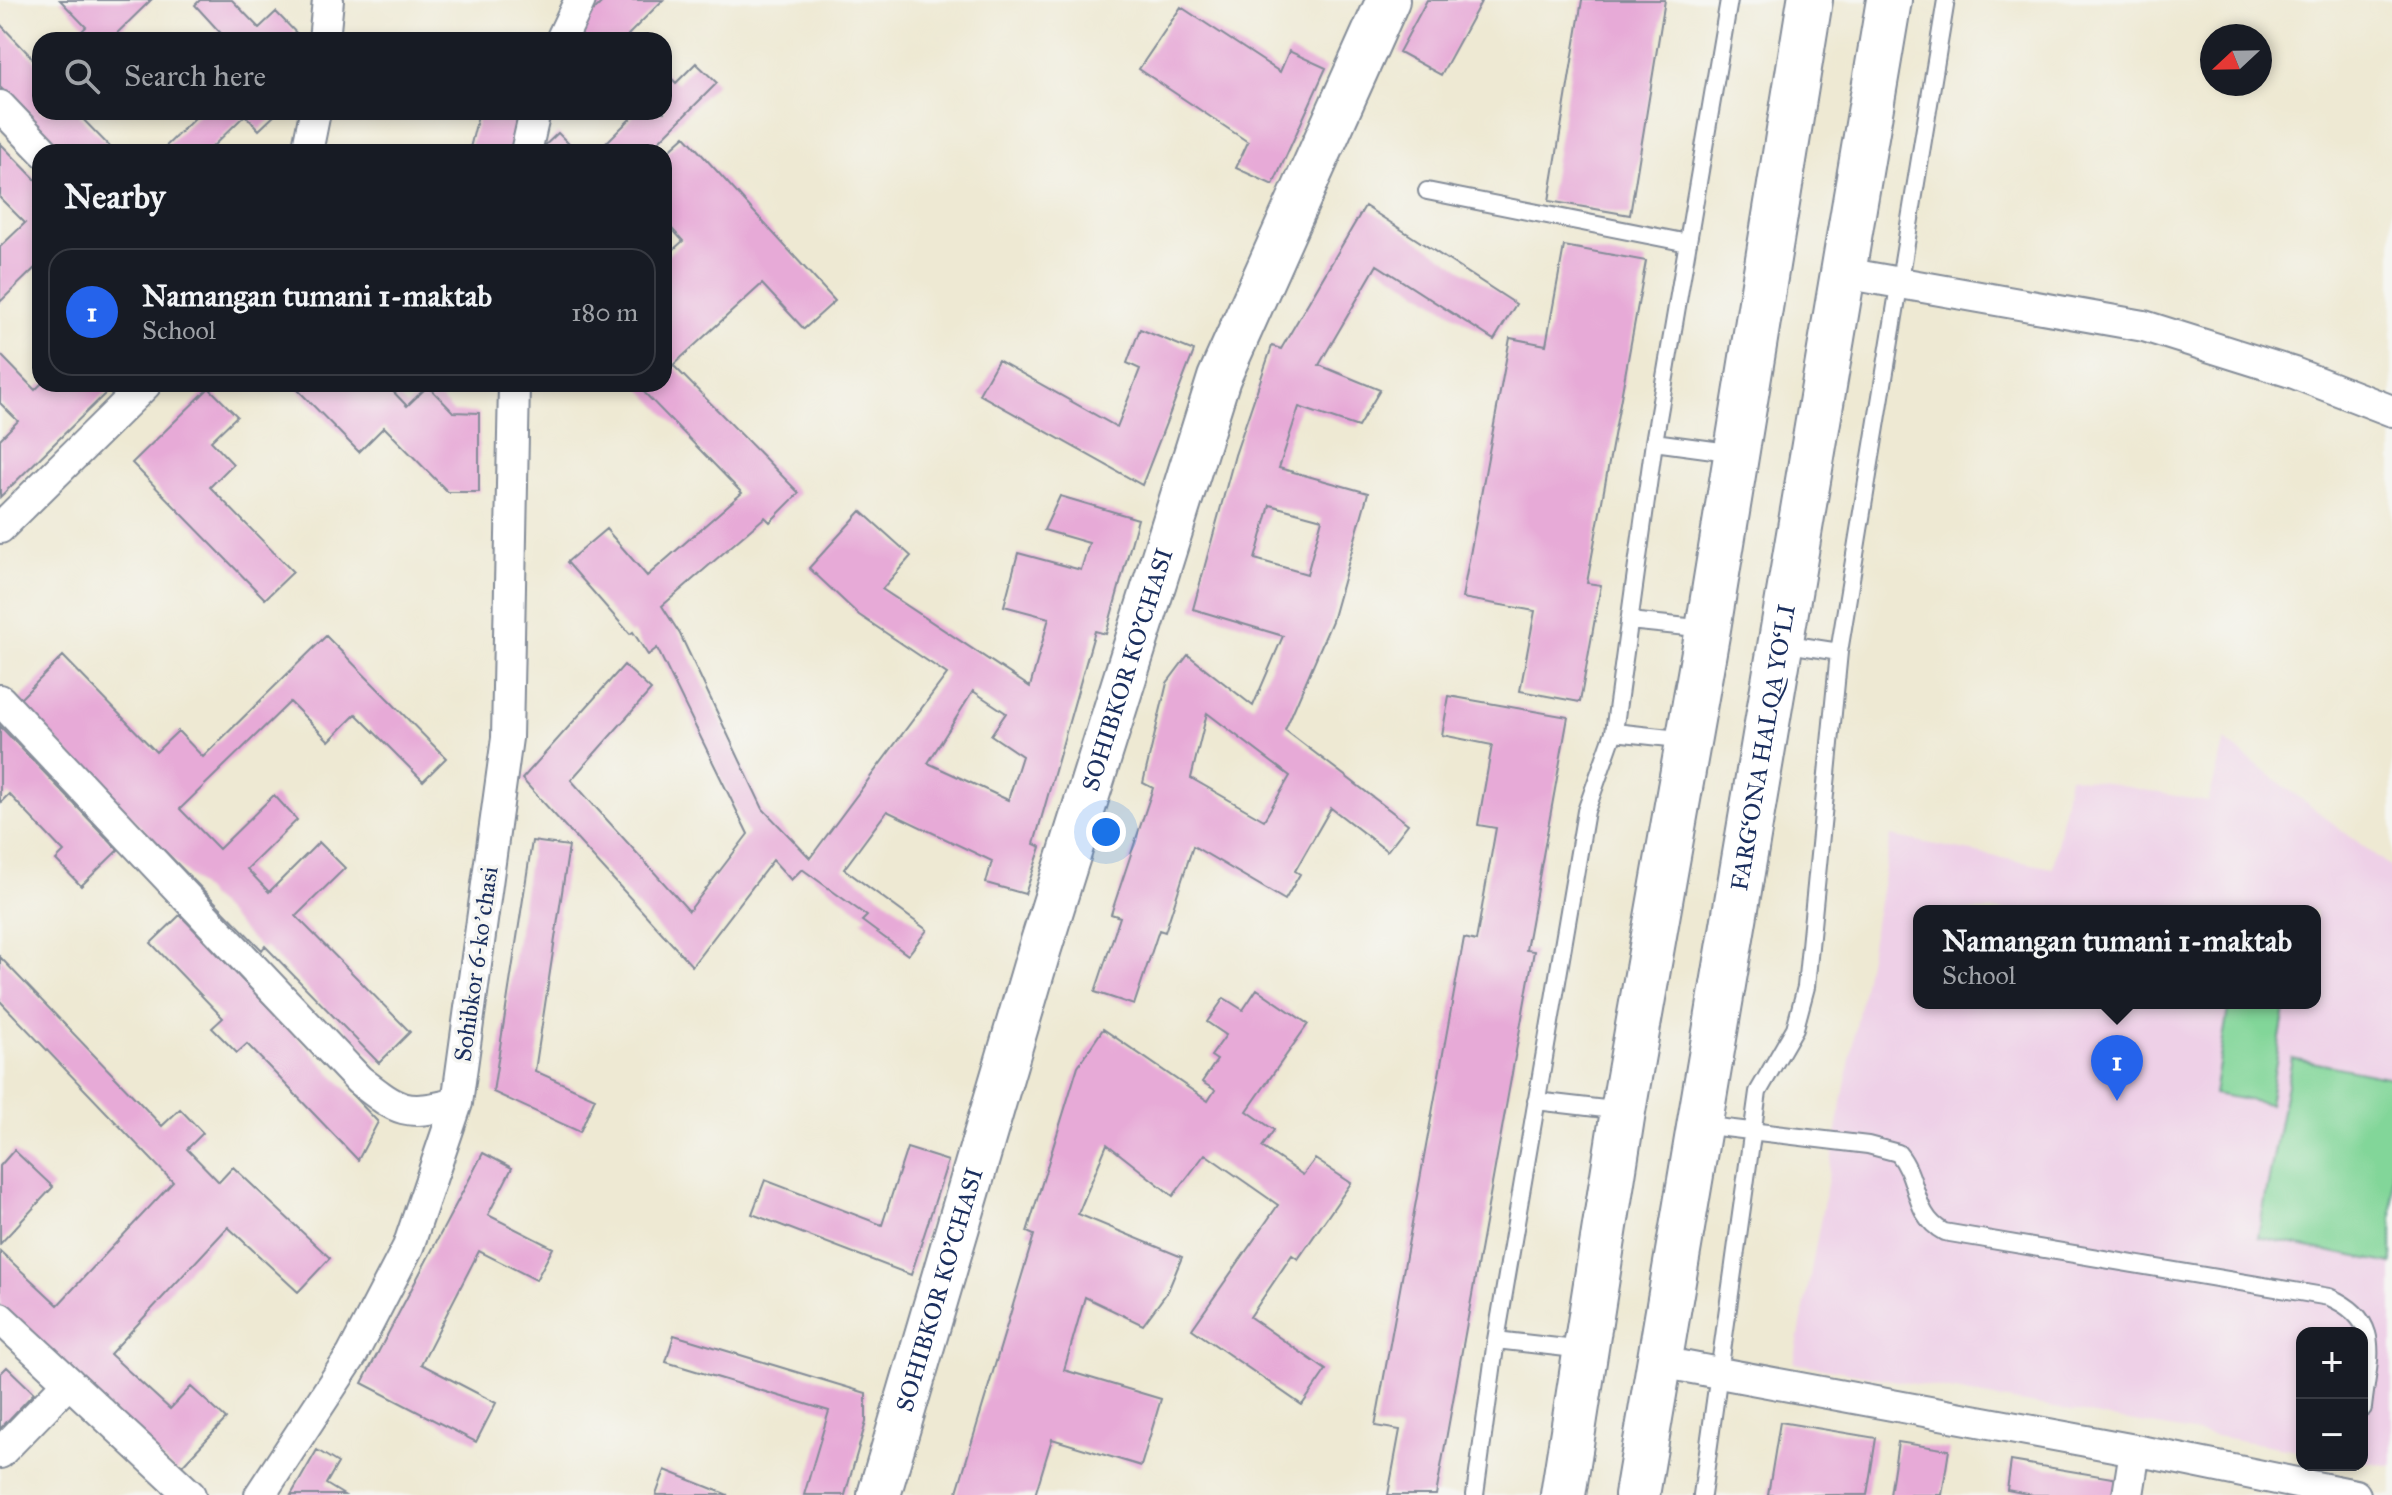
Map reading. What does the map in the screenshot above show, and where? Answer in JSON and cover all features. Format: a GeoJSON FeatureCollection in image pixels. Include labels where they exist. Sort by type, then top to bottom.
{"type":"FeatureCollection","features":[{"type":"Feature","properties":{"kind":"highway"},"geometry":{"type":"LineString","coordinates":[[1563,1495],[1623,1111],[1708,629],[1810,0]]}},
{"type":"Feature","properties":{"kind":"highway","name":"FARG‘ONA HALQA YO‘LI"},"geometry":{"type":"LineString","coordinates":[[1637,1495],[1889,0]]}},
{"type":"Feature","properties":{"kind":"street"},"geometry":{"type":"LineString","coordinates":[[325,32],[328,0]]}},
{"type":"Feature","properties":{"kind":"street"},"geometry":{"type":"LineString","coordinates":[[565,32],[580,0]]}},
{"type":"Feature","properties":{"kind":"street","name":"SOHIBKOR KO'CHASI"},"geometry":{"type":"LineString","coordinates":[[879,1495],[1040,948],[1219,378],[1388,0]]}},
{"type":"Feature","properties":{"kind":"street"},"geometry":{"type":"LineString","coordinates":[[0,106],[36,144]]}},
{"type":"Feature","properties":{"kind":"street"},"geometry":{"type":"LineString","coordinates":[[309,144],[313,120]]}},
{"type":"Feature","properties":{"kind":"street"},"geometry":{"type":"LineString","coordinates":[[528,144],[533,120]]}},
{"type":"Feature","properties":{"kind":"street"},"geometry":{"type":"LineString","coordinates":[[1844,273],[2144,326],[2294,373],[2392,411]]}},
{"type":"Feature","properties":{"kind":"street"},"geometry":{"type":"LineString","coordinates":[[0,528],[138,392]]}},
{"type":"Feature","properties":{"kind":"street","name":"Sohibkor 6-koʼchasi"},"geometry":{"type":"LineString","coordinates":[[260,1495],[352,1355],[408,1247],[457,1103],[507,738],[514,392]]}},
{"type":"Feature","properties":{"kind":"street"},"geometry":{"type":"LineString","coordinates":[[0,700],[359,1080],[396,1108],[426,1111],[457,1103]]}},
{"type":"Feature","properties":{"kind":"street"},"geometry":{"type":"LineString","coordinates":[[0,1318],[190,1495]]}},
{"type":"Feature","properties":{"kind":"street"},"geometry":{"type":"LineString","coordinates":[[1660,1362],[2135,1450],[2355,1495]]}},
{"type":"Feature","properties":{"kind":"street"},"geometry":{"type":"LineString","coordinates":[[0,1453],[69,1382]]}},
{"type":"Feature","properties":{"kind":"street"},"geometry":{"type":"LineString","coordinates":[[2128,1495],[2135,1450]]}},
{"type":"Feature","properties":{"kind":"lane"},"geometry":{"type":"LineString","coordinates":[[1475,1495],[1496,1340],[1586,811],[1614,732],[1654,442],[1729,0]]}},
{"type":"Feature","properties":{"kind":"lane"},"geometry":{"type":"LineString","coordinates":[[1702,1495],[1755,1132],[1758,1092],[1795,1028],[1806,987],[1839,652],[1946,0]]}},
{"type":"Feature","properties":{"kind":"lane"},"geometry":{"type":"LineString","coordinates":[[1427,191],[1688,243]]}},
{"type":"Feature","properties":{"kind":"lane"},"geometry":{"type":"LineString","coordinates":[[1654,442],[1737,453]]}},
{"type":"Feature","properties":{"kind":"lane"},"geometry":{"type":"LineString","coordinates":[[1629,621],[1708,629]]}},
{"type":"Feature","properties":{"kind":"lane"},"geometry":{"type":"LineString","coordinates":[[1782,643],[1839,652]]}},
{"type":"Feature","properties":{"kind":"lane"},"geometry":{"type":"LineString","coordinates":[[1614,732],[1688,740]]}},
{"type":"Feature","properties":{"kind":"lane"},"geometry":{"type":"LineString","coordinates":[[1536,1101],[1623,1111]]}},
{"type":"Feature","properties":{"kind":"lane"},"geometry":{"type":"LineString","coordinates":[[1700,1125],[1868,1145],[1898,1153],[1914,1177],[1922,1214],[1930,1225],[1944,1232],[2329,1297],[2348,1305],[2363,1321],[2370,1337],[2364,1399]]}},
{"type":"Feature","properties":{"kind":"lane"},"geometry":{"type":"LineString","coordinates":[[1496,1340],[1585,1351]]}},
{"type":"Feature","properties":{"kind":"shaded area"},"geometry":{"type":"Polygon","coordinates":[[[2225,741],[2392,868],[2392,1466],[2368,1462],[2368,1327],[2296,1327],[2296,1450],[1794,1363],[1891,836],[2053,868],[2069,776],[2208,802],[2225,741]]]}},
{"type":"Feature","properties":{"kind":"green space"},"geometry":{"type":"Polygon","coordinates":[[[2228,1009],[2285,1009],[2269,1104],[2214,1094],[2228,1009]]]}},
{"type":"Feature","properties":{"kind":"green space"},"geometry":{"type":"Polygon","coordinates":[[[2292,1058],[2392,1078],[2392,1264],[2258,1237],[2292,1058]]]}},
{"type":"Feature","properties":{"kind":"building"},"geometry":{"type":"Polygon","coordinates":[[[60,0],[151,0],[118,32],[81,32],[86,27],[60,0]]]}},
{"type":"Feature","properties":{"kind":"building"},"geometry":{"type":"Polygon","coordinates":[[[200,0],[232,0],[259,28],[276,12],[295,32],[220,32],[195,5],[200,0]]]}},
{"type":"Feature","properties":{"kind":"building"},"geometry":{"type":"Polygon","coordinates":[[[604,0],[663,0],[631,32],[573,32],[604,0]]]}},
{"type":"Feature","properties":{"kind":"building"},"geometry":{"type":"Polygon","coordinates":[[[1427,0],[1482,0],[1441,75],[1399,52],[1427,0]]]}},
{"type":"Feature","properties":{"kind":"building"},"geometry":{"type":"Polygon","coordinates":[[[1582,0],[1665,0],[1630,215],[1549,201],[1582,0]]]}},
{"type":"Feature","properties":{"kind":"building"},"geometry":{"type":"Polygon","coordinates":[[[1181,7],[1280,72],[1289,51],[1326,68],[1273,185],[1236,168],[1248,142],[1139,69],[1181,7]]]}},
{"type":"Feature","properties":{"kind":"building"},"geometry":{"type":"Polygon","coordinates":[[[0,24],[32,58],[32,120],[84,120],[107,144],[55,144],[0,87],[0,24]]]}},
{"type":"Feature","properties":{"kind":"building"},"geometry":{"type":"Polygon","coordinates":[[[696,63],[717,83],[656,144],[605,144],[629,120],[672,120],[672,79],[676,83],[696,63]]]}},
{"type":"Feature","properties":{"kind":"building"},"geometry":{"type":"Polygon","coordinates":[[[193,120],[240,120],[215,144],[168,144],[193,120]]]}},
{"type":"Feature","properties":{"kind":"building"},"geometry":{"type":"Polygon","coordinates":[[[250,120],[270,120],[259,130],[250,120]]]}},
{"type":"Feature","properties":{"kind":"building"},"geometry":{"type":"Polygon","coordinates":[[[477,120],[520,120],[514,144],[471,144],[477,120]]]}},
{"type":"Feature","properties":{"kind":"building"},"geometry":{"type":"Polygon","coordinates":[[[558,133],[569,144],[546,144],[558,133]]]}},
{"type":"Feature","properties":{"kind":"building"},"geometry":{"type":"Polygon","coordinates":[[[685,136],[835,301],[804,329],[762,284],[673,365],[799,493],[770,522],[765,517],[662,606],[680,634],[763,809],[810,858],[947,674],[859,615],[809,568],[861,511],[911,556],[882,589],[1030,687],[1049,618],[1004,606],[1018,553],[1081,570],[1089,543],[1044,530],[1060,496],[1138,519],[1106,634],[1095,631],[1034,844],[1041,847],[1025,894],[986,883],[992,861],[887,811],[844,869],[927,930],[908,955],[862,921],[867,916],[802,869],[791,880],[773,860],[692,966],[522,779],[624,665],[651,690],[571,780],[689,911],[748,834],[657,648],[648,655],[633,632],[630,634],[567,562],[606,529],[647,576],[742,493],[644,392],[672,392],[672,251],[683,241],[672,229],[672,148],[685,136]],[[973,691],[928,763],[1008,800],[1022,756],[991,735],[1006,713],[973,691]]]}},
{"type":"Feature","properties":{"kind":"building"},"geometry":{"type":"Polygon","coordinates":[[[0,143],[32,176],[32,271],[0,302],[0,247],[25,223],[0,198],[0,143]]]}},
{"type":"Feature","properties":{"kind":"building"},"geometry":{"type":"Polygon","coordinates":[[[1365,206],[1516,304],[1494,340],[1377,265],[1319,365],[1380,390],[1358,427],[1299,407],[1279,468],[1368,493],[1332,621],[1285,730],[1408,824],[1387,851],[1331,808],[1295,871],[1300,874],[1285,900],[1193,846],[1165,932],[1159,930],[1134,1005],[1095,992],[1120,917],[1111,914],[1153,788],[1143,783],[1167,683],[1188,655],[1253,706],[1283,636],[1193,609],[1235,455],[1272,346],[1281,349],[1365,206]],[[1270,505],[1255,559],[1307,574],[1322,519],[1270,505]],[[1207,713],[1191,778],[1264,820],[1290,776],[1207,713]]]}},
{"type":"Feature","properties":{"kind":"building"},"geometry":{"type":"Polygon","coordinates":[[[1564,246],[1646,261],[1587,583],[1601,585],[1580,702],[1520,691],[1535,611],[1462,598],[1510,338],[1546,345],[1564,246]]]}},
{"type":"Feature","properties":{"kind":"building"},"geometry":{"type":"Polygon","coordinates":[[[1140,329],[1194,351],[1142,485],[979,394],[998,360],[1117,427],[1140,369],[1127,363],[1140,329]]]}},
{"type":"Feature","properties":{"kind":"building"},"geometry":{"type":"Polygon","coordinates":[[[0,354],[32,387],[32,392],[107,392],[0,497],[0,439],[18,421],[0,403],[0,354]]]}},
{"type":"Feature","properties":{"kind":"building"},"geometry":{"type":"Polygon","coordinates":[[[205,392],[213,392],[237,416],[211,441],[233,464],[210,487],[293,572],[265,599],[132,463],[205,392]]]}},
{"type":"Feature","properties":{"kind":"building"},"geometry":{"type":"Polygon","coordinates":[[[300,392],[394,392],[407,406],[422,392],[434,392],[453,412],[479,413],[479,492],[448,492],[384,427],[359,452],[300,392]]]}},
{"type":"Feature","properties":{"kind":"building"},"geometry":{"type":"Polygon","coordinates":[[[326,636],[446,758],[423,781],[356,714],[329,741],[290,702],[180,809],[219,849],[274,795],[297,820],[247,869],[269,892],[319,842],[345,868],[296,916],[410,1032],[379,1063],[265,946],[262,950],[18,701],[63,656],[156,752],[178,731],[203,757],[326,636]]]}},
{"type":"Feature","properties":{"kind":"building"},"geometry":{"type":"Polygon","coordinates":[[[1449,696],[1568,717],[1526,950],[1534,951],[1436,1495],[1388,1495],[1400,1430],[1375,1426],[1464,938],[1476,941],[1496,828],[1478,825],[1492,745],[1442,735],[1449,696]]]}},
{"type":"Feature","properties":{"kind":"building"},"geometry":{"type":"Polygon","coordinates":[[[0,726],[118,850],[81,886],[56,860],[64,852],[9,794],[0,803],[0,726]]]}},
{"type":"Feature","properties":{"kind":"building"},"geometry":{"type":"Polygon","coordinates":[[[532,841],[569,846],[535,1071],[595,1098],[580,1132],[493,1092],[532,841]]]}},
{"type":"Feature","properties":{"kind":"building"},"geometry":{"type":"Polygon","coordinates":[[[180,915],[378,1122],[358,1160],[247,1044],[237,1053],[212,1028],[223,1018],[151,943],[180,915]]]}},
{"type":"Feature","properties":{"kind":"building"},"geometry":{"type":"Polygon","coordinates":[[[0,957],[162,1126],[180,1109],[203,1133],[187,1149],[219,1182],[233,1167],[330,1258],[298,1292],[228,1227],[110,1354],[170,1409],[191,1387],[226,1419],[176,1472],[0,1307],[0,1251],[58,1305],[173,1182],[0,1001],[0,957]]]}},
{"type":"Feature","properties":{"kind":"building"},"geometry":{"type":"Polygon","coordinates":[[[1257,989],[1308,1024],[1247,1111],[1274,1130],[1262,1147],[1303,1175],[1315,1159],[1351,1183],[1298,1259],[1292,1255],[1250,1317],[1326,1370],[1302,1405],[1192,1329],[1278,1205],[1205,1154],[1173,1196],[1107,1144],[1078,1214],[1182,1257],[1168,1291],[1143,1325],[1085,1297],[1064,1370],[1161,1399],[1141,1466],[1052,1439],[1035,1495],[956,1495],[1034,1235],[1027,1232],[1078,1066],[1103,1029],[1208,1101],[1215,1090],[1202,1082],[1217,1060],[1211,1056],[1226,1035],[1207,1022],[1224,998],[1243,1010],[1257,989]]]}},
{"type":"Feature","properties":{"kind":"building"},"geometry":{"type":"Polygon","coordinates":[[[907,1148],[948,1161],[911,1275],[752,1214],[765,1180],[882,1225],[907,1148]]]}},
{"type":"Feature","properties":{"kind":"building"},"geometry":{"type":"Polygon","coordinates":[[[14,1150],[53,1187],[0,1244],[0,1166],[14,1150]]]}},
{"type":"Feature","properties":{"kind":"building"},"geometry":{"type":"Polygon","coordinates":[[[483,1153],[512,1168],[488,1215],[553,1248],[536,1280],[479,1251],[421,1364],[496,1403],[476,1442],[362,1383],[483,1153]]]}},
{"type":"Feature","properties":{"kind":"building"},"geometry":{"type":"Polygon","coordinates":[[[674,1335],[866,1393],[866,1422],[845,1495],[804,1495],[829,1411],[666,1362],[674,1335]]]}},
{"type":"Feature","properties":{"kind":"building"},"geometry":{"type":"Polygon","coordinates":[[[7,1367],[34,1393],[0,1429],[0,1374],[7,1367]]]}},
{"type":"Feature","properties":{"kind":"building"},"geometry":{"type":"Polygon","coordinates":[[[1780,1422],[1876,1438],[1867,1495],[1768,1495],[1780,1422]]]}},
{"type":"Feature","properties":{"kind":"building"},"geometry":{"type":"Polygon","coordinates":[[[1898,1442],[1949,1450],[1942,1495],[1890,1495],[1898,1442]]]}},
{"type":"Feature","properties":{"kind":"building"},"geometry":{"type":"Polygon","coordinates":[[[317,1450],[338,1463],[326,1484],[344,1495],[291,1495],[317,1450]]]}},
{"type":"Feature","properties":{"kind":"building"},"geometry":{"type":"Polygon","coordinates":[[[2011,1461],[2118,1479],[2115,1495],[2033,1495],[2007,1490],[2011,1461]]]}},
{"type":"Feature","properties":{"kind":"building"},"geometry":{"type":"Polygon","coordinates":[[[665,1470],[728,1495],[656,1495],[665,1470]]]}},
{"type":"Feature","properties":{"kind":"place","name":"Namangan tumani 1-maktab"},"geometry":{"type":"Point","coordinates":[2117,1101]}}]}
